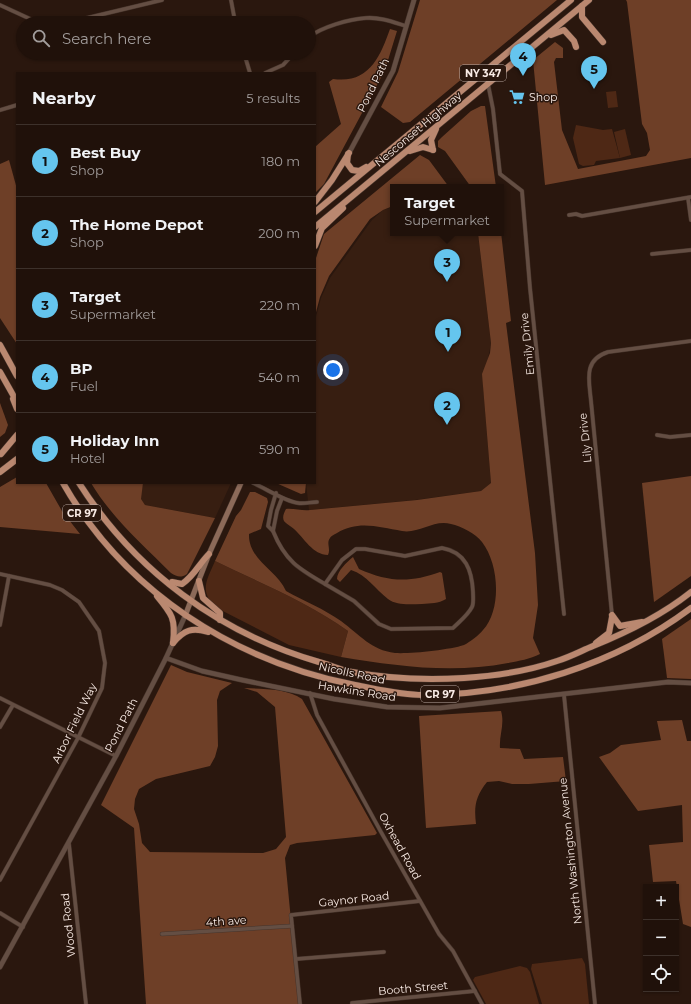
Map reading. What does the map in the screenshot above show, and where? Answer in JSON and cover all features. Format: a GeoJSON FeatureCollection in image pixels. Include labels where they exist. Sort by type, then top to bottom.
{"type":"FeatureCollection","features":[{"type":"Feature","properties":{"kind":"highway","name":"Nesconset Highway"},"geometry":{"type":"LineString","coordinates":[[316,211],[571,0]]}},
{"type":"Feature","properties":{"kind":"highway","name":"Nesconset Highway"},"geometry":{"type":"LineString","coordinates":[[316,226],[589,0]]}},
{"type":"Feature","properties":{"kind":"highway"},"geometry":{"type":"LineString","coordinates":[[582,6],[582,17],[603,42]]}},
{"type":"Feature","properties":{"kind":"highway"},"geometry":{"type":"LineString","coordinates":[[541,40],[564,30],[574,41],[576,47]]}},
{"type":"Feature","properties":{"kind":"highway"},"geometry":{"type":"LineString","coordinates":[[404,154],[423,147],[433,150],[431,139],[438,125]]}},
{"type":"Feature","properties":{"kind":"highway"},"geometry":{"type":"LineString","coordinates":[[349,152],[347,163],[354,171],[361,170],[378,161]]}},
{"type":"Feature","properties":{"kind":"highway"},"geometry":{"type":"LineString","coordinates":[[316,201],[328,186],[349,152]]}},
{"type":"Feature","properties":{"kind":"highway"},"geometry":{"type":"LineString","coordinates":[[316,243],[322,228],[336,216],[349,200]]}},
{"type":"Feature","properties":{"kind":"highway"},"geometry":{"type":"LineString","coordinates":[[0,346],[16,373]]}},
{"type":"Feature","properties":{"kind":"highway"},"geometry":{"type":"LineString","coordinates":[[0,372],[16,400]]}},
{"type":"Feature","properties":{"kind":"highway"},"geometry":{"type":"LineString","coordinates":[[8,386],[16,406]]}},
{"type":"Feature","properties":{"kind":"highway"},"geometry":{"type":"LineString","coordinates":[[1,454],[16,436]]}},
{"type":"Feature","properties":{"kind":"highway"},"geometry":{"type":"LineString","coordinates":[[1,454],[16,443]]}},
{"type":"Feature","properties":{"kind":"highway"},"geometry":{"type":"LineString","coordinates":[[0,472],[16,459]]}},
{"type":"Feature","properties":{"kind":"highway"},"geometry":{"type":"LineString","coordinates":[[0,472],[16,464]]}},
{"type":"Feature","properties":{"kind":"highway","name":"Nicolls Road"},"geometry":{"type":"LineString","coordinates":[[65,484],[95,530],[120,558],[148,585],[185,616],[241,648],[272,661],[332,680],[422,695],[474,693],[524,685],[580,667],[642,641],[691,608]]}},
{"type":"Feature","properties":{"kind":"highway","name":"Nicolls Road"},"geometry":{"type":"LineString","coordinates":[[80,484],[117,533],[190,602],[248,636],[292,654],[352,672],[404,679],[446,679],[497,676],[557,662],[633,630],[691,592]]}},
{"type":"Feature","properties":{"kind":"highway"},"geometry":{"type":"LineString","coordinates":[[158,573],[176,584],[182,584],[193,575],[200,563],[209,554]]}},
{"type":"Feature","properties":{"kind":"highway"},"geometry":{"type":"LineString","coordinates":[[199,581],[203,598],[220,613],[220,620]]}},
{"type":"Feature","properties":{"kind":"highway"},"geometry":{"type":"LineString","coordinates":[[148,585],[172,615],[175,626],[173,643]]}},
{"type":"Feature","properties":{"kind":"highway"},"geometry":{"type":"LineString","coordinates":[[612,615],[620,626],[650,620]]}},
{"type":"Feature","properties":{"kind":"highway"},"geometry":{"type":"LineString","coordinates":[[590,648],[609,632],[612,615]]}},
{"type":"Feature","properties":{"kind":"highway"},"geometry":{"type":"LineString","coordinates":[[173,643],[183,632],[193,628],[217,634]]}},
{"type":"Feature","properties":{"kind":"main road","name":"Pond Path"},"geometry":{"type":"LineString","coordinates":[[185,616],[209,554],[241,484]]}},
{"type":"Feature","properties":{"kind":"street"},"geometry":{"type":"LineString","coordinates":[[95,16],[162,0]]}},
{"type":"Feature","properties":{"kind":"street"},"geometry":{"type":"LineString","coordinates":[[230,0],[234,16]]}},
{"type":"Feature","properties":{"kind":"street","name":"Pond Path"},"geometry":{"type":"LineString","coordinates":[[349,152],[393,71],[414,0]]}},
{"type":"Feature","properties":{"kind":"street"},"geometry":{"type":"LineString","coordinates":[[0,5],[24,16]]}},
{"type":"Feature","properties":{"kind":"street"},"geometry":{"type":"LineString","coordinates":[[316,32],[366,18],[383,20],[406,26]]}},
{"type":"Feature","properties":{"kind":"street"},"geometry":{"type":"LineString","coordinates":[[246,60],[250,72]]}},
{"type":"Feature","properties":{"kind":"street"},"geometry":{"type":"LineString","coordinates":[[267,72],[282,65],[287,60]]}},
{"type":"Feature","properties":{"kind":"street","name":"Emily Drive"},"geometry":{"type":"LineString","coordinates":[[488,84],[493,108],[500,174],[522,191],[530,288],[564,614]]}},
{"type":"Feature","properties":{"kind":"street"},"geometry":{"type":"LineString","coordinates":[[0,110],[16,105]]}},
{"type":"Feature","properties":{"kind":"street"},"geometry":{"type":"LineString","coordinates":[[568,215],[576,214],[582,216],[690,197],[691,220]]}},
{"type":"Feature","properties":{"kind":"street"},"geometry":{"type":"LineString","coordinates":[[652,254],[691,250]]}},
{"type":"Feature","properties":{"kind":"street","name":"Lily Drive"},"geometry":{"type":"LineString","coordinates":[[612,615],[591,401],[590,368],[596,358],[608,352],[691,341]]}},
{"type":"Feature","properties":{"kind":"street"},"geometry":{"type":"LineString","coordinates":[[657,435],[670,437],[691,435]]}},
{"type":"Feature","properties":{"kind":"street"},"geometry":{"type":"LineString","coordinates":[[255,484],[276,493],[282,498],[299,504],[317,502]]}},
{"type":"Feature","properties":{"kind":"street"},"geometry":{"type":"LineString","coordinates":[[276,493],[268,526],[273,531],[283,551],[296,567],[325,584],[354,601],[379,624],[391,628],[453,628],[465,617],[473,606],[472,575],[465,561],[452,550],[442,548],[405,556],[365,549],[356,549],[342,560],[325,584]]}},
{"type":"Feature","properties":{"kind":"street"},"geometry":{"type":"LineString","coordinates":[[273,531],[277,511],[282,498]]}},
{"type":"Feature","properties":{"kind":"street"},"geometry":{"type":"LineString","coordinates":[[269,521],[276,521]]}},
{"type":"Feature","properties":{"kind":"street","name":"Arbor Field Way"},"geometry":{"type":"LineString","coordinates":[[0,574],[42,583],[62,590],[79,602],[99,632],[104,656],[103,683],[78,738],[0,880]]}},
{"type":"Feature","properties":{"kind":"street"},"geometry":{"type":"LineString","coordinates":[[0,625],[9,576]]}},
{"type":"Feature","properties":{"kind":"street","name":"Pond Path"},"geometry":{"type":"LineString","coordinates":[[0,966],[69,844],[116,756],[166,658],[185,616]]}},
{"type":"Feature","properties":{"kind":"street","name":"Hawkins Road"},"geometry":{"type":"LineString","coordinates":[[166,658],[202,671],[334,699],[387,707],[440,708],[668,682],[691,683]]}},
{"type":"Feature","properties":{"kind":"street","name":"Oxhead Road"},"geometry":{"type":"LineString","coordinates":[[310,693],[317,715],[420,901],[439,934],[453,952],[482,1004]]}},
{"type":"Feature","properties":{"kind":"street","name":"North Washington Avenue"},"geometry":{"type":"LineString","coordinates":[[564,695],[594,1004]]}},
{"type":"Feature","properties":{"kind":"street"},"geometry":{"type":"LineString","coordinates":[[0,698],[116,756]]}},
{"type":"Feature","properties":{"kind":"street"},"geometry":{"type":"LineString","coordinates":[[0,728],[13,705]]}},
{"type":"Feature","properties":{"kind":"street","name":"Wood Road"},"geometry":{"type":"LineString","coordinates":[[69,844],[86,1004]]}},
{"type":"Feature","properties":{"kind":"street","name":"Gaynor Road"},"geometry":{"type":"LineString","coordinates":[[292,926],[290,915],[420,901]]}},
{"type":"Feature","properties":{"kind":"street"},"geometry":{"type":"LineString","coordinates":[[0,913],[23,927]]}},
{"type":"Feature","properties":{"kind":"street"},"geometry":{"type":"LineString","coordinates":[[292,926],[300,1004]]}},
{"type":"Feature","properties":{"kind":"street","name":"4th ave"},"geometry":{"type":"LineString","coordinates":[[162,934],[292,926]]}},
{"type":"Feature","properties":{"kind":"street"},"geometry":{"type":"LineString","coordinates":[[296,959],[384,952]]}},
{"type":"Feature","properties":{"kind":"street","name":"Booth Street"},"geometry":{"type":"LineString","coordinates":[[352,1003],[475,992]]}},
{"type":"Feature","properties":{"kind":"shaded area"},"geometry":{"type":"Polygon","coordinates":[[[420,0],[557,0],[410,122],[403,123],[381,107],[398,72],[420,0]]]}},
{"type":"Feature","properties":{"kind":"shaded area"},"geometry":{"type":"Polygon","coordinates":[[[626,0],[691,0],[691,158],[545,185],[533,60],[555,42],[563,48],[563,58],[556,58],[554,62],[562,130],[578,169],[646,156],[650,150],[647,133],[642,124],[626,0]]]}},
{"type":"Feature","properties":{"kind":"shaded area"},"geometry":{"type":"Polygon","coordinates":[[[390,29],[397,31],[385,70],[324,184],[316,192],[316,146],[341,124],[329,82],[333,79],[356,77],[364,73],[377,58],[390,29]]]}},
{"type":"Feature","properties":{"kind":"shaded area"},"geometry":{"type":"Polygon","coordinates":[[[616,91],[618,107],[608,108],[606,92],[616,91]]]}},
{"type":"Feature","properties":{"kind":"shaded area"},"geometry":{"type":"Polygon","coordinates":[[[481,106],[485,106],[496,184],[469,184],[445,151],[438,147],[438,141],[471,111],[481,106]]]}},
{"type":"Feature","properties":{"kind":"shaded area"},"geometry":{"type":"Polygon","coordinates":[[[576,125],[603,130],[612,129],[620,158],[596,161],[594,165],[583,166],[579,164],[573,138],[576,125]]]}},
{"type":"Feature","properties":{"kind":"shaded area"},"geometry":{"type":"Polygon","coordinates":[[[625,129],[631,155],[620,158],[614,132],[625,129]]]}},
{"type":"Feature","properties":{"kind":"shaded area"},"geometry":{"type":"Polygon","coordinates":[[[420,155],[429,160],[447,184],[390,184],[390,207],[370,219],[329,276],[320,297],[316,312],[316,258],[324,234],[420,155]]]}},
{"type":"Feature","properties":{"kind":"shaded area"},"geometry":{"type":"Polygon","coordinates":[[[9,160],[16,185],[16,342],[0,318],[0,164],[9,160]]]}},
{"type":"Feature","properties":{"kind":"shaded area"},"geometry":{"type":"Polygon","coordinates":[[[390,208],[390,236],[478,236],[491,343],[483,385],[491,483],[481,491],[415,500],[309,510],[306,484],[316,484],[316,316],[321,298],[330,278],[372,220],[383,210],[390,208]]]}},
{"type":"Feature","properties":{"kind":"shaded area"},"geometry":{"type":"Polygon","coordinates":[[[478,236],[501,236],[511,321],[506,323],[535,553],[538,605],[533,638],[540,654],[520,661],[466,668],[424,668],[341,657],[348,631],[300,602],[215,561],[236,516],[241,510],[250,492],[255,492],[267,498],[268,502],[261,529],[249,534],[250,543],[258,558],[282,584],[286,591],[341,621],[366,641],[379,649],[395,653],[410,653],[457,647],[464,645],[474,638],[483,630],[489,621],[493,610],[496,599],[495,574],[488,551],[482,542],[464,528],[445,523],[439,523],[408,531],[377,526],[353,527],[334,534],[331,537],[328,542],[328,555],[313,549],[283,520],[283,516],[286,509],[310,510],[417,500],[481,491],[491,483],[482,374],[490,353],[491,343],[478,236]]]}},
{"type":"Feature","properties":{"kind":"shaded area"},"geometry":{"type":"Polygon","coordinates":[[[0,403],[8,425],[5,433],[0,437],[0,403]]]}},
{"type":"Feature","properties":{"kind":"shaded area"},"geometry":{"type":"Polygon","coordinates":[[[691,476],[691,576],[654,602],[642,483],[691,476]]]}},
{"type":"Feature","properties":{"kind":"shaded area"},"geometry":{"type":"Polygon","coordinates":[[[16,478],[16,484],[47,484],[62,511],[80,534],[0,527],[0,487],[16,478]]]}},
{"type":"Feature","properties":{"kind":"shaded area"},"geometry":{"type":"Polygon","coordinates":[[[92,484],[143,484],[141,499],[145,505],[215,518],[187,574],[179,576],[171,573],[139,541],[108,508],[92,484]]]}},
{"type":"Feature","properties":{"kind":"shaded area"},"geometry":{"type":"Polygon","coordinates":[[[143,484],[231,484],[215,518],[145,505],[140,499],[143,484]]]}},
{"type":"Feature","properties":{"kind":"shaded area"},"geometry":{"type":"Polygon","coordinates":[[[278,484],[306,484],[305,493],[301,494],[278,484]]]}},
{"type":"Feature","properties":{"kind":"shaded area"},"geometry":{"type":"Polygon","coordinates":[[[353,557],[359,569],[389,579],[399,580],[419,578],[440,572],[442,573],[446,599],[437,603],[396,603],[383,595],[362,575],[351,570],[340,582],[337,579],[337,576],[340,570],[353,557]]]}},
{"type":"Feature","properties":{"kind":"shaded area"},"geometry":{"type":"Polygon","coordinates":[[[215,561],[300,602],[348,631],[341,657],[289,645],[215,607],[207,595],[206,585],[215,561]]]}},
{"type":"Feature","properties":{"kind":"shaded area"},"geometry":{"type":"Polygon","coordinates":[[[691,619],[691,679],[667,678],[662,639],[691,619]]]}},
{"type":"Feature","properties":{"kind":"shaded area"},"geometry":{"type":"Polygon","coordinates":[[[171,665],[187,672],[232,683],[220,691],[217,700],[218,746],[215,757],[210,766],[156,779],[139,789],[135,799],[134,809],[139,824],[142,843],[150,852],[263,853],[276,849],[286,837],[275,707],[257,692],[244,688],[282,691],[296,695],[302,699],[377,833],[375,835],[290,845],[285,858],[299,1004],[146,1004],[134,828],[101,805],[171,665]]]}},
{"type":"Feature","properties":{"kind":"shaded area"},"geometry":{"type":"Polygon","coordinates":[[[501,711],[502,725],[500,748],[520,749],[524,759],[563,757],[566,781],[529,784],[512,784],[499,781],[487,782],[480,792],[476,802],[476,824],[426,828],[419,716],[501,711]]]}},
{"type":"Feature","properties":{"kind":"shaded area"},"geometry":{"type":"Polygon","coordinates":[[[682,720],[687,741],[691,741],[691,927],[683,924],[679,899],[679,884],[676,884],[676,881],[653,882],[649,845],[683,842],[682,805],[638,811],[599,757],[610,753],[621,745],[661,740],[657,721],[682,720]]]}},
{"type":"Feature","properties":{"kind":"shaded area"},"geometry":{"type":"Polygon","coordinates":[[[582,958],[585,964],[589,1004],[542,1004],[531,969],[532,964],[582,958]]]}},
{"type":"Feature","properties":{"kind":"shaded area"},"geometry":{"type":"Polygon","coordinates":[[[520,966],[527,968],[530,972],[539,1004],[486,1004],[473,980],[475,977],[520,966]]]}},
{"type":"Feature","properties":{"kind":"place","name":"BP"},"geometry":{"type":"Point","coordinates":[523,76]}},
{"type":"Feature","properties":{"kind":"place","name":"Holiday Inn"},"geometry":{"type":"Point","coordinates":[594,89]}},
{"type":"Feature","properties":{"kind":"place","name":"Shop"},"geometry":{"type":"Point","coordinates":[517,97]}},
{"type":"Feature","properties":{"kind":"place","name":"Target"},"geometry":{"type":"Point","coordinates":[447,282]}},
{"type":"Feature","properties":{"kind":"place","name":"Best Buy"},"geometry":{"type":"Point","coordinates":[448,352]}},
{"type":"Feature","properties":{"kind":"place","name":"The Home Depot"},"geometry":{"type":"Point","coordinates":[447,425]}}]}
